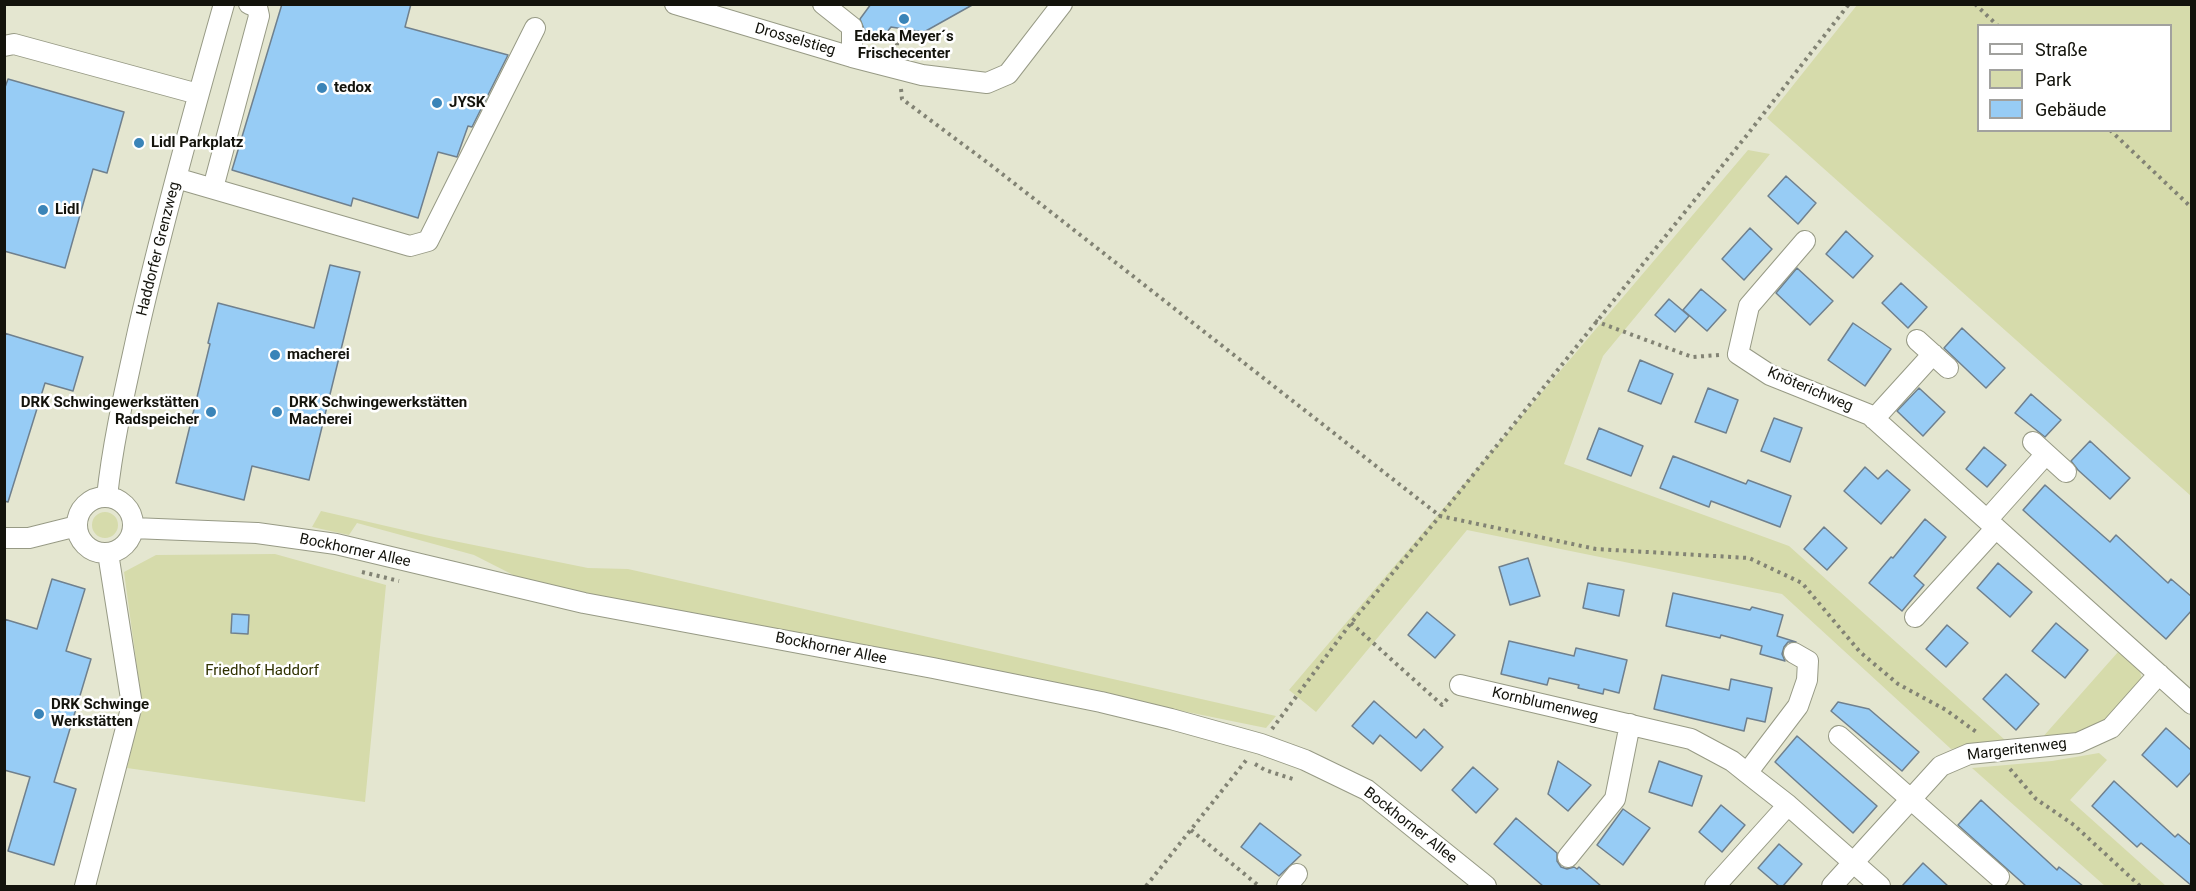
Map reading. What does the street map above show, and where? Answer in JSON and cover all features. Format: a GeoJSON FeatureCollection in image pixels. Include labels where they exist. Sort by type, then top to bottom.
{"type":"FeatureCollection","features":[{"type":"Feature","properties":{"kind":"street","name":"Haddorfer Grenzweg"},"geometry":{"type":"LineString","coordinates":[[107,497],[120,412],[156,253],[224,4]]}},
{"type":"Feature","properties":{"kind":"street"},"geometry":{"type":"LineString","coordinates":[[213,188],[259,16],[257,7],[249,4]]}},
{"type":"Feature","properties":{"kind":"street","name":"Drosselstieg"},"geometry":{"type":"LineString","coordinates":[[675,4],[852,57],[922,75],[987,83],[1008,74],[1062,4]]}},
{"type":"Feature","properties":{"kind":"street"},"geometry":{"type":"LineString","coordinates":[[823,4],[852,27],[852,57]]}},
{"type":"Feature","properties":{"kind":"street"},"geometry":{"type":"LineString","coordinates":[[176,178],[411,246],[428,241],[535,28]]}},
{"type":"Feature","properties":{"kind":"street"},"geometry":{"type":"LineString","coordinates":[[4,46],[14,44],[198,94]]}},
{"type":"Feature","properties":{"kind":"street"},"geometry":{"type":"LineString","coordinates":[[1738,354],[1749,306],[1805,241]]}},
{"type":"Feature","properties":{"kind":"street"},"geometry":{"type":"LineString","coordinates":[[1917,340],[1948,368]]}},
{"type":"Feature","properties":{"kind":"street","name":"Knöterichweg"},"geometry":{"type":"LineString","coordinates":[[1738,354],[1770,375],[1870,415],[2192,704]]}},
{"type":"Feature","properties":{"kind":"street"},"geometry":{"type":"LineString","coordinates":[[1874,419],[1933,354]]}},
{"type":"Feature","properties":{"kind":"street"},"geometry":{"type":"LineString","coordinates":[[1915,617],[1991,524],[2039,448],[2066,472]]}},
{"type":"Feature","properties":{"kind":"street"},"geometry":{"type":"LineString","coordinates":[[107,497],[119,500],[126,507],[131,515],[133,528],[130,539],[123,547],[108,553],[96,552],[87,547],[78,535],[76,526],[80,511],[86,504],[94,499],[107,497]]}},
{"type":"Feature","properties":{"kind":"street"},"geometry":{"type":"LineString","coordinates":[[4,538],[29,538],[76,526]]}},
{"type":"Feature","properties":{"kind":"street","name":"Bockhorner Allee"},"geometry":{"type":"LineString","coordinates":[[133,528],[257,533],[336,544],[584,603],[1101,702],[1261,744],[1305,760],[1367,790],[1486,886]]}},
{"type":"Feature","properties":{"kind":"street"},"geometry":{"type":"LineString","coordinates":[[85,886],[132,705],[108,553]]}},
{"type":"Feature","properties":{"kind":"street"},"geometry":{"type":"LineString","coordinates":[[1747,772],[1798,706],[1807,680],[1808,661],[1794,653]]}},
{"type":"Feature","properties":{"kind":"street","name":"Margeritenweg"},"geometry":{"type":"LineString","coordinates":[[1832,886],[1941,766],[1968,754],[2078,742],[2111,728],[2159,675]]}},
{"type":"Feature","properties":{"kind":"street","name":"Kornblumenweg"},"geometry":{"type":"LineString","coordinates":[[1460,685],[1691,739],[1732,761],[1747,772],[1880,886]]}},
{"type":"Feature","properties":{"kind":"street"},"geometry":{"type":"LineString","coordinates":[[1568,857],[1615,799],[1630,724]]}},
{"type":"Feature","properties":{"kind":"street"},"geometry":{"type":"LineString","coordinates":[[1839,736],[1999,877]]}},
{"type":"Feature","properties":{"kind":"street"},"geometry":{"type":"LineString","coordinates":[[1715,886],[1788,805]]}},
{"type":"Feature","properties":{"kind":"path"},"geometry":{"type":"LineString","coordinates":[[1146,886],[1261,744],[1351,622],[1440,516],[1747,135],[1849,4]]}},
{"type":"Feature","properties":{"kind":"path"},"geometry":{"type":"LineString","coordinates":[[1976,4],[1996,24]]}},
{"type":"Feature","properties":{"kind":"path"},"geometry":{"type":"LineString","coordinates":[[887,32],[897,40]]}},
{"type":"Feature","properties":{"kind":"path"},"geometry":{"type":"LineString","coordinates":[[902,99],[992,166],[1440,516]]}},
{"type":"Feature","properties":{"kind":"path"},"geometry":{"type":"LineString","coordinates":[[2112,132],[2192,208]]}},
{"type":"Feature","properties":{"kind":"path"},"geometry":{"type":"LineString","coordinates":[[1595,321],[1692,357],[1738,354]]}},
{"type":"Feature","properties":{"kind":"path"},"geometry":{"type":"LineString","coordinates":[[1351,622],[1442,705],[1460,685]]}},
{"type":"Feature","properties":{"kind":"path"},"geometry":{"type":"LineString","coordinates":[[1247,759],[1265,770],[1304,782]]}},
{"type":"Feature","properties":{"kind":"path"},"geometry":{"type":"LineString","coordinates":[[1191,830],[1259,886]]}},
{"type":"Feature","properties":{"kind":"green space"},"geometry":{"type":"Polygon","coordinates":[[[1857,5],[2191,5],[2191,496],[1767,118],[1857,5]]]}},
{"type":"Feature","properties":{"kind":"green space"},"geometry":{"type":"Polygon","coordinates":[[[1748,150],[1770,154],[1603,356],[1564,464],[1789,546],[2005,740],[1951,749],[1782,594],[1467,530],[1316,712],[1289,690],[1748,150]]]}},
{"type":"Feature","properties":{"kind":"green space"},"geometry":{"type":"Polygon","coordinates":[[[321,511],[434,537],[588,568],[628,569],[1276,716],[1266,728],[907,655],[531,584],[474,555],[357,523],[349,535],[312,527],[321,511]]]}},
{"type":"Feature","properties":{"kind":"green space"},"geometry":{"type":"Polygon","coordinates":[[[105,512],[115,515],[118,525],[115,535],[105,538],[95,535],[92,525],[95,515],[105,512]]]}},
{"type":"Feature","properties":{"kind":"green space","name":"Friedhof Haddorf"},"geometry":{"type":"Polygon","coordinates":[[[275,554],[386,585],[365,802],[127,768],[142,704],[124,572],[156,555],[275,554]]]}},
{"type":"Feature","properties":{"kind":"green space"},"geometry":{"type":"Polygon","coordinates":[[[2118,652],[2140,671],[2142,681],[2107,722],[2079,737],[2041,739],[2118,652]]]}},
{"type":"Feature","properties":{"kind":"green space"},"geometry":{"type":"Polygon","coordinates":[[[2099,753],[2107,760],[2070,800],[2166,886],[2105,886],[1972,768],[2052,761],[2099,753]]]}},
{"type":"Feature","properties":{"kind":"building","name":"tedox"},"geometry":{"type":"Polygon","coordinates":[[[282,4],[411,4],[405,27],[508,55],[472,127],[468,126],[457,157],[438,152],[418,218],[353,198],[351,206],[232,170],[282,4]]]}},
{"type":"Feature","properties":{"kind":"building","name":"Edeka Meyer´s Frischecenter"},"geometry":{"type":"Polygon","coordinates":[[[871,4],[974,4],[924,32],[891,27],[880,41],[864,29],[860,19],[871,4]]]}},
{"type":"Feature","properties":{"kind":"building","name":"Lidl"},"geometry":{"type":"Polygon","coordinates":[[[8,79],[124,112],[107,173],[93,169],[65,268],[4,251],[4,90],[8,79]]]}},
{"type":"Feature","properties":{"kind":"building"},"geometry":{"type":"Polygon","coordinates":[[[1786,176],[1816,203],[1798,224],[1768,196],[1786,176]]]}},
{"type":"Feature","properties":{"kind":"building"},"geometry":{"type":"Polygon","coordinates":[[[1750,228],[1772,249],[1744,280],[1722,259],[1750,228]]]}},
{"type":"Feature","properties":{"kind":"building"},"geometry":{"type":"Polygon","coordinates":[[[1846,231],[1873,256],[1853,278],[1826,254],[1846,231]]]}},
{"type":"Feature","properties":{"kind":"building","name":"DRK Schwingewerkstätten Macherei"},"geometry":{"type":"Polygon","coordinates":[[[330,265],[360,272],[309,480],[252,466],[244,500],[176,483],[218,303],[314,328],[330,265]]]}},
{"type":"Feature","properties":{"kind":"building"},"geometry":{"type":"Polygon","coordinates":[[[1797,268],[1833,301],[1810,325],[1776,293],[1797,268]]]}},
{"type":"Feature","properties":{"kind":"building"},"geometry":{"type":"Polygon","coordinates":[[[1901,283],[1927,307],[1908,328],[1882,303],[1901,283]]]}},
{"type":"Feature","properties":{"kind":"building"},"geometry":{"type":"Polygon","coordinates":[[[1701,289],[1726,310],[1707,331],[1683,310],[1701,289]]]}},
{"type":"Feature","properties":{"kind":"building"},"geometry":{"type":"Polygon","coordinates":[[[1669,299],[1689,316],[1675,332],[1655,315],[1669,299]]]}},
{"type":"Feature","properties":{"kind":"building"},"geometry":{"type":"Polygon","coordinates":[[[1853,323],[1891,349],[1865,386],[1828,360],[1853,323]]]}},
{"type":"Feature","properties":{"kind":"building"},"geometry":{"type":"Polygon","coordinates":[[[1962,328],[2005,368],[1986,388],[1944,348],[1962,328]]]}},
{"type":"Feature","properties":{"kind":"building"},"geometry":{"type":"Polygon","coordinates":[[[4,333],[83,357],[73,391],[45,383],[8,502],[4,501],[4,333]]]}},
{"type":"Feature","properties":{"kind":"building"},"geometry":{"type":"Polygon","coordinates":[[[1640,360],[1673,374],[1661,404],[1628,391],[1640,360]]]}},
{"type":"Feature","properties":{"kind":"building"},"geometry":{"type":"Polygon","coordinates":[[[1708,388],[1738,400],[1726,433],[1695,422],[1708,388]]]}},
{"type":"Feature","properties":{"kind":"building"},"geometry":{"type":"Polygon","coordinates":[[[1919,388],[1945,412],[1923,436],[1897,411],[1919,388]]]}},
{"type":"Feature","properties":{"kind":"building"},"geometry":{"type":"Polygon","coordinates":[[[2031,394],[2061,420],[2045,437],[2015,413],[2031,394]]]}},
{"type":"Feature","properties":{"kind":"building"},"geometry":{"type":"Polygon","coordinates":[[[1774,418],[1802,428],[1790,462],[1761,451],[1774,418]]]}},
{"type":"Feature","properties":{"kind":"building"},"geometry":{"type":"Polygon","coordinates":[[[1599,428],[1643,446],[1631,476],[1587,459],[1599,428]]]}},
{"type":"Feature","properties":{"kind":"building"},"geometry":{"type":"Polygon","coordinates":[[[2090,441],[2130,478],[2110,499],[2071,461],[2090,441]]]}},
{"type":"Feature","properties":{"kind":"building"},"geometry":{"type":"Polygon","coordinates":[[[1984,447],[2006,465],[1987,487],[1966,469],[1984,447]]]}},
{"type":"Feature","properties":{"kind":"building"},"geometry":{"type":"Polygon","coordinates":[[[1673,456],[1746,484],[1748,480],[1791,496],[1780,527],[1711,501],[1709,507],[1660,488],[1673,456]]]}},
{"type":"Feature","properties":{"kind":"building"},"geometry":{"type":"Polygon","coordinates":[[[1865,467],[1878,479],[1887,470],[1910,490],[1881,524],[1844,491],[1865,467]]]}},
{"type":"Feature","properties":{"kind":"building"},"geometry":{"type":"Polygon","coordinates":[[[2045,485],[2110,542],[2116,535],[2168,583],[2171,579],[2192,597],[2192,610],[2166,639],[2023,510],[2045,485]]]}},
{"type":"Feature","properties":{"kind":"building"},"geometry":{"type":"Polygon","coordinates":[[[1925,519],[1946,537],[1914,576],[1924,585],[1902,611],[1869,583],[1925,519]]]}},
{"type":"Feature","properties":{"kind":"building"},"geometry":{"type":"Polygon","coordinates":[[[1824,527],[1847,548],[1827,570],[1804,549],[1824,527]]]}},
{"type":"Feature","properties":{"kind":"building"},"geometry":{"type":"Polygon","coordinates":[[[1528,558],[1540,596],[1510,605],[1499,567],[1528,558]]]}},
{"type":"Feature","properties":{"kind":"building"},"geometry":{"type":"Polygon","coordinates":[[[1998,563],[2032,592],[2010,617],[1977,588],[1998,563]]]}},
{"type":"Feature","properties":{"kind":"building","name":"DRK Schwinge Werkstätten"},"geometry":{"type":"Polygon","coordinates":[[[52,579],[85,589],[66,651],[91,659],[54,782],[76,789],[54,865],[8,851],[30,777],[4,770],[4,619],[37,629],[52,579]]]}},
{"type":"Feature","properties":{"kind":"building"},"geometry":{"type":"Polygon","coordinates":[[[1588,583],[1624,590],[1619,616],[1583,608],[1588,583]]]}},
{"type":"Feature","properties":{"kind":"building"},"geometry":{"type":"Polygon","coordinates":[[[1673,593],[1783,615],[1777,636],[1796,642],[1788,642],[1784,647],[1782,654],[1785,661],[1760,654],[1762,646],[1721,635],[1720,638],[1666,626],[1673,593]]]}},
{"type":"Feature","properties":{"kind":"building"},"geometry":{"type":"Polygon","coordinates":[[[1427,612],[1455,635],[1435,658],[1408,635],[1427,612]]]}},
{"type":"Feature","properties":{"kind":"building"},"geometry":{"type":"Polygon","coordinates":[[[232,614],[249,615],[248,634],[231,633],[232,614]]]}},
{"type":"Feature","properties":{"kind":"building"},"geometry":{"type":"Polygon","coordinates":[[[2056,623],[2088,650],[2065,678],[2032,651],[2056,623]]]}},
{"type":"Feature","properties":{"kind":"building"},"geometry":{"type":"Polygon","coordinates":[[[1947,625],[1968,643],[1946,667],[1926,649],[1947,625]]]}},
{"type":"Feature","properties":{"kind":"building"},"geometry":{"type":"Polygon","coordinates":[[[1509,641],[1574,656],[1576,648],[1627,660],[1619,693],[1604,689],[1603,694],[1578,688],[1579,685],[1549,678],[1547,685],[1501,674],[1509,641]]]}},
{"type":"Feature","properties":{"kind":"building"},"geometry":{"type":"Polygon","coordinates":[[[2006,674],[2039,704],[2016,730],[1983,699],[2006,674]]]}},
{"type":"Feature","properties":{"kind":"building"},"geometry":{"type":"Polygon","coordinates":[[[1662,675],[1729,690],[1731,679],[1772,688],[1765,722],[1747,718],[1744,731],[1654,709],[1662,675]]]}},
{"type":"Feature","properties":{"kind":"building"},"geometry":{"type":"Polygon","coordinates":[[[1374,701],[1416,738],[1424,729],[1443,747],[1421,771],[1380,735],[1373,744],[1352,726],[1374,701]]]}},
{"type":"Feature","properties":{"kind":"building"},"geometry":{"type":"Polygon","coordinates":[[[1838,702],[1869,709],[1919,752],[1902,771],[1831,711],[1838,702]]]}},
{"type":"Feature","properties":{"kind":"building"},"geometry":{"type":"Polygon","coordinates":[[[2166,728],[2192,751],[2192,771],[2177,787],[2142,755],[2166,728]]]}},
{"type":"Feature","properties":{"kind":"building"},"geometry":{"type":"Polygon","coordinates":[[[1797,736],[1877,806],[1853,833],[1775,762],[1797,736]]]}},
{"type":"Feature","properties":{"kind":"building"},"geometry":{"type":"Polygon","coordinates":[[[1558,761],[1591,785],[1568,811],[1548,794],[1558,761]]]}},
{"type":"Feature","properties":{"kind":"building"},"geometry":{"type":"Polygon","coordinates":[[[1659,761],[1702,776],[1692,806],[1649,792],[1659,761]]]}},
{"type":"Feature","properties":{"kind":"building"},"geometry":{"type":"Polygon","coordinates":[[[1473,767],[1498,789],[1476,813],[1452,790],[1473,767]]]}},
{"type":"Feature","properties":{"kind":"building"},"geometry":{"type":"Polygon","coordinates":[[[2114,781],[2175,837],[2178,834],[2192,846],[2192,886],[2141,843],[2137,847],[2092,806],[2114,781]]]}},
{"type":"Feature","properties":{"kind":"building"},"geometry":{"type":"Polygon","coordinates":[[[1981,800],[2057,870],[2059,867],[2083,886],[2026,886],[1958,825],[1981,800]]]}},
{"type":"Feature","properties":{"kind":"building"},"geometry":{"type":"Polygon","coordinates":[[[1721,805],[1745,825],[1722,852],[1699,832],[1721,805]]]}},
{"type":"Feature","properties":{"kind":"building"},"geometry":{"type":"Polygon","coordinates":[[[1623,809],[1650,828],[1623,865],[1597,845],[1623,809]]]}},
{"type":"Feature","properties":{"kind":"building"},"geometry":{"type":"Polygon","coordinates":[[[1516,818],[1557,853],[1557,861],[1561,867],[1577,869],[1579,867],[1601,886],[1543,886],[1494,844],[1516,818]]]}},
{"type":"Feature","properties":{"kind":"building"},"geometry":{"type":"Polygon","coordinates":[[[1260,823],[1301,855],[1279,876],[1241,847],[1260,823]]]}},
{"type":"Feature","properties":{"kind":"building"},"geometry":{"type":"Polygon","coordinates":[[[1779,844],[1802,864],[1783,886],[1779,886],[1758,868],[1779,844]]]}},
{"type":"Feature","properties":{"kind":"building"},"geometry":{"type":"Polygon","coordinates":[[[1923,863],[1948,886],[1902,886],[1923,863]]]}},
{"type":"Feature","properties":{"kind":"place","name":"Edeka Meyer´s Frischecenter"},"geometry":{"type":"Point","coordinates":[904,19]}},
{"type":"Feature","properties":{"kind":"place","name":"tedox"},"geometry":{"type":"Point","coordinates":[322,88]}},
{"type":"Feature","properties":{"kind":"place","name":"JYSK"},"geometry":{"type":"Point","coordinates":[437,103]}},
{"type":"Feature","properties":{"kind":"place","name":"Lidl Parkplatz"},"geometry":{"type":"Point","coordinates":[139,143]}},
{"type":"Feature","properties":{"kind":"place","name":"Lidl"},"geometry":{"type":"Point","coordinates":[43,210]}},
{"type":"Feature","properties":{"kind":"place","name":"macherei"},"geometry":{"type":"Point","coordinates":[275,355]}},
{"type":"Feature","properties":{"kind":"place","name":"DRK Schwingewerkstätten Radspeicher"},"geometry":{"type":"Point","coordinates":[211,412]}},
{"type":"Feature","properties":{"kind":"place","name":"DRK Schwingewerkstätten Macherei"},"geometry":{"type":"Point","coordinates":[277,412]}},
{"type":"Feature","properties":{"kind":"place","name":"DRK Schwinge Werkstätten"},"geometry":{"type":"Point","coordinates":[39,714]}}]}
